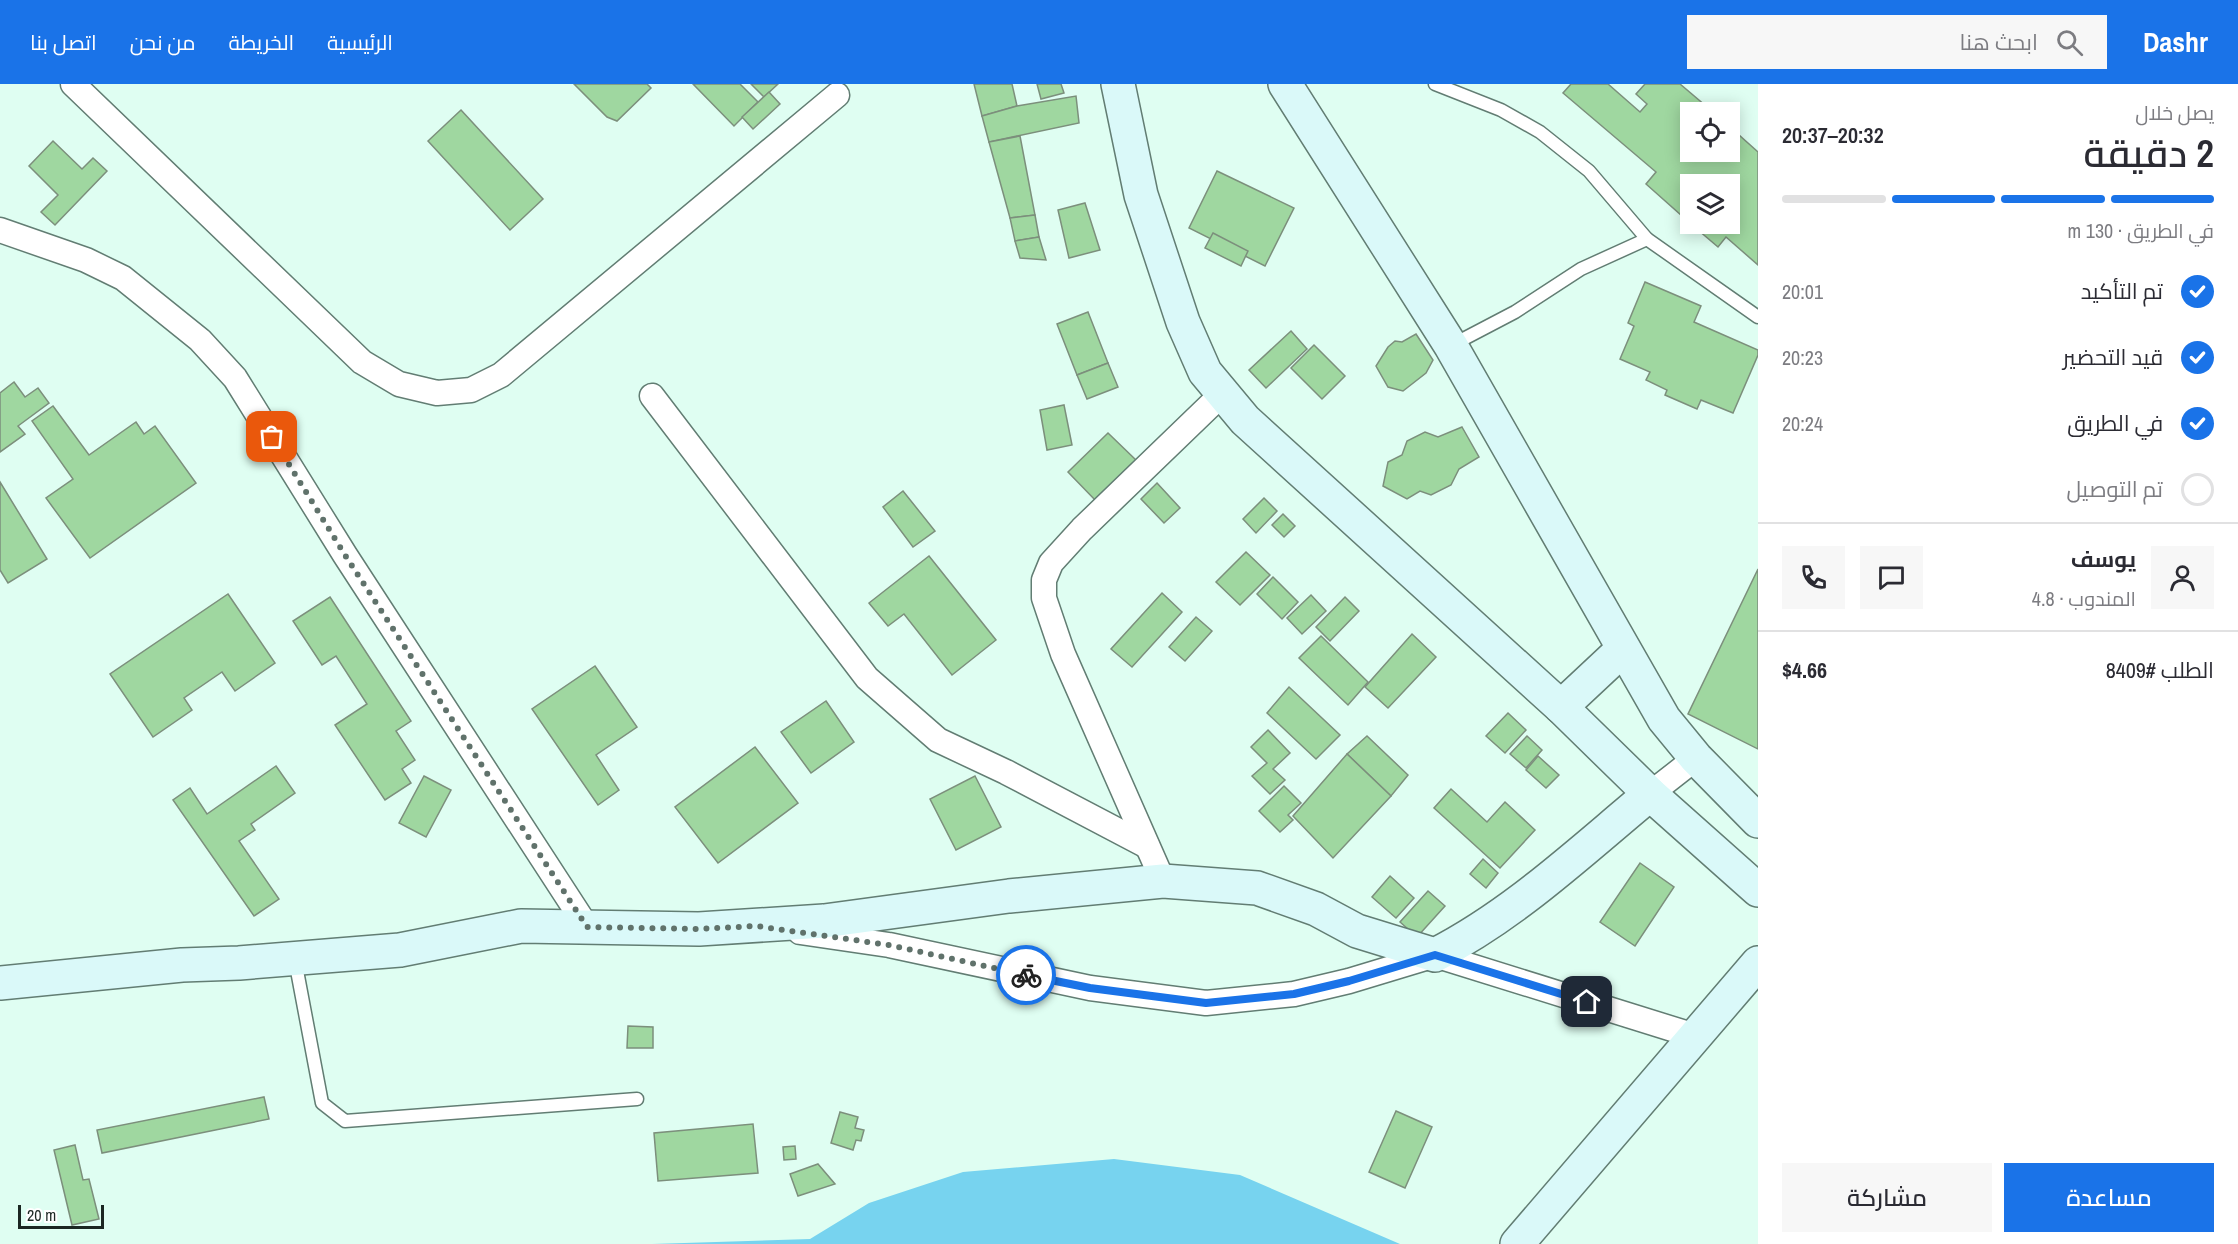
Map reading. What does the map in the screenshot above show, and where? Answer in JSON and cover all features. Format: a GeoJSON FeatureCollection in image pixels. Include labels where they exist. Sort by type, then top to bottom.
{"type":"FeatureCollection","features":[{"type":"Feature","properties":{"kind":"street"},"geometry":{"type":"LineString","coordinates":[[73,84],[362,362],[399,384],[437,393],[471,390],[501,375],[837,95]]}},
{"type":"Feature","properties":{"kind":"street"},"geometry":{"type":"LineString","coordinates":[[1118,84],[1141,195],[1183,322],[1205,372],[1245,420],[1562,707],[1650,794],[1758,890]]}},
{"type":"Feature","properties":{"kind":"street"},"geometry":{"type":"LineString","coordinates":[[1285,84],[1451,346],[1664,719],[1696,758],[1758,821]]}},
{"type":"Feature","properties":{"kind":"street"},"geometry":{"type":"LineString","coordinates":[[0,230],[86,260],[123,278],[201,340],[235,378],[345,555],[587,927]]}},
{"type":"Feature","properties":{"kind":"street"},"geometry":{"type":"LineString","coordinates":[[1163,881],[1063,654],[1044,598],[1044,580],[1051,563],[1082,529],[1223,393]]}},
{"type":"Feature","properties":{"kind":"street"},"geometry":{"type":"LineString","coordinates":[[652,396],[867,678],[938,740],[1006,772],[1147,846]]}},
{"type":"Feature","properties":{"kind":"street"},"geometry":{"type":"LineString","coordinates":[[1562,707],[1623,649]]}},
{"type":"Feature","properties":{"kind":"street"},"geometry":{"type":"LineString","coordinates":[[756,926],[889,945],[1090,988],[1206,1003],[1294,994],[1349,981],[1435,955],[1470,937],[1506,912],[1696,758]]}},
{"type":"Feature","properties":{"kind":"street"},"geometry":{"type":"LineString","coordinates":[[0,982],[182,965],[400,950],[520,926],[699,929],[756,926],[824,921],[1009,896],[1163,881],[1257,888],[1316,909],[1357,931],[1695,1036]]}},
{"type":"Feature","properties":{"kind":"street"},"geometry":{"type":"LineString","coordinates":[[1517,1244],[1758,963]]}},
{"type":"Feature","properties":{"kind":"lane"},"geometry":{"type":"LineString","coordinates":[[1435,84],[1501,110],[1540,132],[1589,171],[1647,238],[1758,317]]}},
{"type":"Feature","properties":{"kind":"lane"},"geometry":{"type":"LineString","coordinates":[[1451,346],[1515,312],[1581,268],[1647,238]]}},
{"type":"Feature","properties":{"kind":"lane"},"geometry":{"type":"LineString","coordinates":[[294,959],[322,1102],[345,1121],[637,1099]]}},
{"type":"Feature","properties":{"kind":"water"},"geometry":{"type":"Polygon","coordinates":[[[1114,1159],[1240,1175],[1400,1244],[652,1244],[810,1239],[869,1203],[963,1172],[1114,1159]]]}},
{"type":"Feature","properties":{"kind":"building"},"geometry":{"type":"Polygon","coordinates":[[[574,84],[647,84],[651,88],[617,121],[607,117],[574,84]]]}},
{"type":"Feature","properties":{"kind":"building"},"geometry":{"type":"Polygon","coordinates":[[[693,84],[740,84],[758,102],[734,126],[693,84]]]}},
{"type":"Feature","properties":{"kind":"building"},"geometry":{"type":"Polygon","coordinates":[[[751,84],[778,84],[764,97],[751,84]]]}},
{"type":"Feature","properties":{"kind":"building"},"geometry":{"type":"Polygon","coordinates":[[[974,84],[1012,84],[1017,106],[982,116],[974,84]]]}},
{"type":"Feature","properties":{"kind":"building"},"geometry":{"type":"Polygon","coordinates":[[[1037,84],[1061,84],[1064,93],[1041,99],[1037,84]]]}},
{"type":"Feature","properties":{"kind":"building"},"geometry":{"type":"Polygon","coordinates":[[[1571,84],[1608,84],[1640,112],[1647,104],[1636,94],[1645,84],[1680,84],[1701,102],[1680,102],[1680,162],[1740,162],[1740,136],[1758,152],[1758,265],[1726,237],[1718,247],[1703,234],[1740,234],[1740,174],[1680,174],[1680,214],[1646,184],[1656,172],[1563,93],[1571,84]]]}},
{"type":"Feature","properties":{"kind":"building"},"geometry":{"type":"Polygon","coordinates":[[[769,92],[780,104],[753,129],[742,117],[769,92]]]}},
{"type":"Feature","properties":{"kind":"building"},"geometry":{"type":"Polygon","coordinates":[[[1076,96],[1079,123],[989,142],[982,116],[1017,106],[1076,96]]]}},
{"type":"Feature","properties":{"kind":"building"},"geometry":{"type":"Polygon","coordinates":[[[461,110],[543,199],[510,230],[428,141],[461,110]]]}},
{"type":"Feature","properties":{"kind":"building"},"geometry":{"type":"Polygon","coordinates":[[[1020,136],[1035,215],[1010,218],[989,142],[1020,136]]]}},
{"type":"Feature","properties":{"kind":"building"},"geometry":{"type":"Polygon","coordinates":[[[53,141],[82,169],[93,158],[107,171],[55,225],[41,212],[58,195],[29,166],[53,141]]]}},
{"type":"Feature","properties":{"kind":"building"},"geometry":{"type":"Polygon","coordinates":[[[1217,171],[1294,208],[1265,266],[1189,228],[1217,171]]]}},
{"type":"Feature","properties":{"kind":"building"},"geometry":{"type":"Polygon","coordinates":[[[1085,203],[1100,250],[1069,258],[1058,210],[1085,203]]]}},
{"type":"Feature","properties":{"kind":"building"},"geometry":{"type":"Polygon","coordinates":[[[1035,215],[1039,237],[1015,241],[1010,218],[1035,215]]]}},
{"type":"Feature","properties":{"kind":"building"},"geometry":{"type":"Polygon","coordinates":[[[1213,233],[1248,251],[1241,266],[1205,248],[1213,233]]]}},
{"type":"Feature","properties":{"kind":"building"},"geometry":{"type":"Polygon","coordinates":[[[1039,237],[1046,260],[1020,258],[1015,241],[1039,237]]]}},
{"type":"Feature","properties":{"kind":"building"},"geometry":{"type":"Polygon","coordinates":[[[1645,282],[1701,306],[1694,322],[1758,350],[1758,355],[1733,413],[1701,400],[1697,409],[1665,395],[1667,390],[1646,380],[1650,372],[1620,359],[1634,326],[1628,323],[1645,282]]]}},
{"type":"Feature","properties":{"kind":"building"},"geometry":{"type":"Polygon","coordinates":[[[1088,312],[1108,363],[1077,375],[1057,324],[1088,312]]]}},
{"type":"Feature","properties":{"kind":"building"},"geometry":{"type":"Polygon","coordinates":[[[1291,331],[1307,349],[1266,388],[1249,370],[1291,331]]]}},
{"type":"Feature","properties":{"kind":"building"},"geometry":{"type":"Polygon","coordinates":[[[1416,334],[1433,360],[1426,373],[1403,391],[1388,387],[1376,366],[1388,347],[1395,341],[1402,342],[1416,334]]]}},
{"type":"Feature","properties":{"kind":"building"},"geometry":{"type":"Polygon","coordinates":[[[1314,345],[1345,376],[1322,399],[1291,368],[1314,345]]]}},
{"type":"Feature","properties":{"kind":"building"},"geometry":{"type":"Polygon","coordinates":[[[1108,363],[1118,387],[1087,399],[1077,375],[1108,363]]]}},
{"type":"Feature","properties":{"kind":"building"},"geometry":{"type":"Polygon","coordinates":[[[14,382],[25,397],[38,388],[49,403],[18,426],[25,434],[0,452],[0,393],[14,382]]]}},
{"type":"Feature","properties":{"kind":"building"},"geometry":{"type":"Polygon","coordinates":[[[1064,405],[1072,445],[1047,450],[1040,410],[1064,405]]]}},
{"type":"Feature","properties":{"kind":"building"},"geometry":{"type":"Polygon","coordinates":[[[53,406],[89,455],[136,422],[144,434],[155,426],[196,483],[90,558],[46,498],[73,479],[32,421],[53,406]]]}},
{"type":"Feature","properties":{"kind":"building"},"geometry":{"type":"Polygon","coordinates":[[[1462,427],[1479,457],[1459,469],[1451,485],[1431,495],[1420,491],[1407,499],[1383,486],[1388,462],[1402,455],[1407,441],[1425,432],[1438,437],[1462,427]]]}},
{"type":"Feature","properties":{"kind":"building"},"geometry":{"type":"Polygon","coordinates":[[[1108,433],[1137,461],[1096,501],[1068,472],[1108,433]]]}},
{"type":"Feature","properties":{"kind":"building"},"geometry":{"type":"Polygon","coordinates":[[[0,482],[47,559],[8,583],[0,570],[0,482]]]}},
{"type":"Feature","properties":{"kind":"building"},"geometry":{"type":"Polygon","coordinates":[[[1157,483],[1180,508],[1164,523],[1141,499],[1157,483]]]}},
{"type":"Feature","properties":{"kind":"building"},"geometry":{"type":"Polygon","coordinates":[[[903,491],[935,531],[913,547],[883,507],[903,491]]]}},
{"type":"Feature","properties":{"kind":"building"},"geometry":{"type":"Polygon","coordinates":[[[1264,498],[1277,511],[1256,533],[1243,519],[1264,498]]]}},
{"type":"Feature","properties":{"kind":"building"},"geometry":{"type":"Polygon","coordinates":[[[1283,514],[1295,526],[1284,537],[1272,525],[1283,514]]]}},
{"type":"Feature","properties":{"kind":"building"},"geometry":{"type":"Polygon","coordinates":[[[1246,552],[1270,575],[1240,605],[1216,582],[1246,552]]]}},
{"type":"Feature","properties":{"kind":"building"},"geometry":{"type":"Polygon","coordinates":[[[929,556],[996,640],[952,675],[904,614],[888,626],[869,603],[929,556]]]}},
{"type":"Feature","properties":{"kind":"building"},"geometry":{"type":"Polygon","coordinates":[[[1758,569],[1758,749],[1688,714],[1758,569]]]}},
{"type":"Feature","properties":{"kind":"building"},"geometry":{"type":"Polygon","coordinates":[[[1273,577],[1298,602],[1282,619],[1257,594],[1273,577]]]}},
{"type":"Feature","properties":{"kind":"building"},"geometry":{"type":"Polygon","coordinates":[[[1162,593],[1182,612],[1132,667],[1111,649],[1162,593]]]}},
{"type":"Feature","properties":{"kind":"building"},"geometry":{"type":"Polygon","coordinates":[[[228,594],[275,663],[235,691],[222,672],[184,698],[192,710],[153,737],[110,674],[228,594]]]}},
{"type":"Feature","properties":{"kind":"building"},"geometry":{"type":"Polygon","coordinates":[[[1311,595],[1326,611],[1302,634],[1287,618],[1311,595]]]}},
{"type":"Feature","properties":{"kind":"building"},"geometry":{"type":"Polygon","coordinates":[[[330,597],[411,721],[396,731],[415,760],[402,769],[411,783],[385,800],[335,725],[367,704],[336,656],[322,665],[293,621],[330,597]]]}},
{"type":"Feature","properties":{"kind":"building"},"geometry":{"type":"Polygon","coordinates":[[[1345,597],[1359,611],[1330,641],[1316,627],[1345,597]]]}},
{"type":"Feature","properties":{"kind":"building"},"geometry":{"type":"Polygon","coordinates":[[[1196,617],[1212,631],[1185,661],[1169,647],[1196,617]]]}},
{"type":"Feature","properties":{"kind":"building"},"geometry":{"type":"Polygon","coordinates":[[[1412,634],[1436,657],[1388,708],[1365,687],[1412,634]]]}},
{"type":"Feature","properties":{"kind":"building"},"geometry":{"type":"Polygon","coordinates":[[[1321,636],[1368,682],[1348,705],[1299,658],[1321,636]]]}},
{"type":"Feature","properties":{"kind":"building"},"geometry":{"type":"Polygon","coordinates":[[[595,666],[637,727],[596,755],[619,790],[598,805],[532,709],[595,666]]]}},
{"type":"Feature","properties":{"kind":"building"},"geometry":{"type":"Polygon","coordinates":[[[1289,687],[1340,735],[1316,759],[1267,713],[1289,687]]]}},
{"type":"Feature","properties":{"kind":"building"},"geometry":{"type":"Polygon","coordinates":[[[826,701],[854,742],[811,773],[781,732],[826,701]]]}},
{"type":"Feature","properties":{"kind":"building"},"geometry":{"type":"Polygon","coordinates":[[[1508,713],[1526,730],[1505,753],[1486,736],[1508,713]]]}},
{"type":"Feature","properties":{"kind":"building"},"geometry":{"type":"Polygon","coordinates":[[[1268,730],[1290,753],[1273,769],[1285,780],[1270,794],[1252,776],[1267,763],[1251,747],[1268,730]]]}},
{"type":"Feature","properties":{"kind":"building"},"geometry":{"type":"Polygon","coordinates":[[[1367,736],[1408,775],[1391,796],[1347,754],[1367,736]]]}},
{"type":"Feature","properties":{"kind":"building"},"geometry":{"type":"Polygon","coordinates":[[[1527,736],[1542,750],[1526,768],[1510,754],[1527,736]]]}},
{"type":"Feature","properties":{"kind":"building"},"geometry":{"type":"Polygon","coordinates":[[[755,747],[798,803],[718,863],[675,807],[755,747]]]}},
{"type":"Feature","properties":{"kind":"building"},"geometry":{"type":"Polygon","coordinates":[[[1347,754],[1391,796],[1333,858],[1293,816],[1347,754]]]}},
{"type":"Feature","properties":{"kind":"building"},"geometry":{"type":"Polygon","coordinates":[[[1538,756],[1559,775],[1546,788],[1526,770],[1538,756]]]}},
{"type":"Feature","properties":{"kind":"building"},"geometry":{"type":"Polygon","coordinates":[[[276,766],[295,793],[251,824],[255,830],[239,841],[279,899],[254,916],[173,800],[190,788],[207,814],[276,766]]]}},
{"type":"Feature","properties":{"kind":"building"},"geometry":{"type":"Polygon","coordinates":[[[424,776],[451,790],[426,837],[399,823],[424,776]]]}},
{"type":"Feature","properties":{"kind":"building"},"geometry":{"type":"Polygon","coordinates":[[[975,776],[1001,827],[956,850],[930,799],[975,776]]]}},
{"type":"Feature","properties":{"kind":"building"},"geometry":{"type":"Polygon","coordinates":[[[1284,786],[1301,803],[1288,815],[1293,820],[1280,832],[1259,811],[1284,786]]]}},
{"type":"Feature","properties":{"kind":"building"},"geometry":{"type":"Polygon","coordinates":[[[1451,789],[1487,822],[1505,802],[1535,830],[1500,868],[1434,808],[1451,789]]]}},
{"type":"Feature","properties":{"kind":"building"},"geometry":{"type":"Polygon","coordinates":[[[1483,859],[1498,873],[1486,888],[1470,874],[1483,859]]]}},
{"type":"Feature","properties":{"kind":"building"},"geometry":{"type":"Polygon","coordinates":[[[1640,863],[1674,887],[1635,946],[1600,922],[1640,863]]]}},
{"type":"Feature","properties":{"kind":"building"},"geometry":{"type":"Polygon","coordinates":[[[1390,876],[1414,898],[1396,918],[1372,897],[1390,876]]]}},
{"type":"Feature","properties":{"kind":"building"},"geometry":{"type":"Polygon","coordinates":[[[1428,891],[1445,906],[1417,937],[1400,922],[1428,891]]]}},
{"type":"Feature","properties":{"kind":"building"},"geometry":{"type":"Polygon","coordinates":[[[628,1026],[653,1027],[653,1048],[627,1048],[628,1026]]]}},
{"type":"Feature","properties":{"kind":"building"},"geometry":{"type":"Polygon","coordinates":[[[264,1097],[269,1119],[102,1153],[97,1130],[264,1097]]]}},
{"type":"Feature","properties":{"kind":"building"},"geometry":{"type":"Polygon","coordinates":[[[1396,1111],[1432,1127],[1405,1188],[1369,1172],[1396,1111]]]}},
{"type":"Feature","properties":{"kind":"building"},"geometry":{"type":"Polygon","coordinates":[[[840,1112],[858,1117],[855,1128],[864,1130],[861,1141],[856,1140],[853,1150],[831,1143],[840,1112]]]}},
{"type":"Feature","properties":{"kind":"building"},"geometry":{"type":"Polygon","coordinates":[[[753,1124],[758,1173],[658,1181],[654,1133],[753,1124]]]}},
{"type":"Feature","properties":{"kind":"building"},"geometry":{"type":"Polygon","coordinates":[[[75,1145],[83,1180],[89,1179],[99,1219],[72,1225],[54,1150],[75,1145]]]}},
{"type":"Feature","properties":{"kind":"building"},"geometry":{"type":"Polygon","coordinates":[[[795,1146],[796,1159],[784,1160],[783,1147],[795,1146]]]}},
{"type":"Feature","properties":{"kind":"building"},"geometry":{"type":"Polygon","coordinates":[[[818,1164],[835,1184],[798,1196],[790,1174],[818,1164]]]}},
{"type":"Feature","properties":{"kind":"way so far"},"geometry":{"type":"LineString","coordinates":[[272,437],[345,555],[587,927],[699,929],[756,926],[889,945],[1026,975]]}},
{"type":"Feature","properties":{"kind":"route"},"geometry":{"type":"LineString","coordinates":[[1026,975],[1090,988],[1206,1003],[1294,994],[1349,981],[1435,955],[1587,1002]]}}]}
